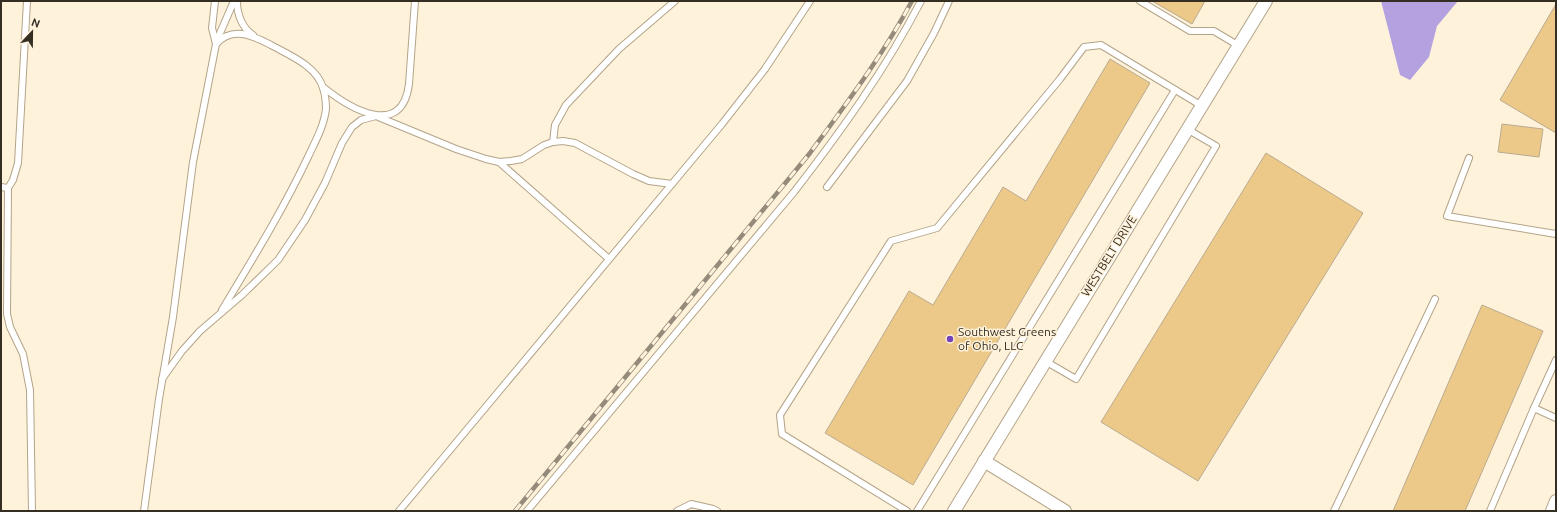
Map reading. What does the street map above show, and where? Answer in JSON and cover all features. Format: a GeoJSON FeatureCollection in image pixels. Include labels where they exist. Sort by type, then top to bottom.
{"type":"FeatureCollection","features":[{"type":"Feature","properties":{"kind":"street","name":"WESTBELT DRIVE"},"geometry":{"type":"LineString","coordinates":[[954,511],[1266,1]]}},
{"type":"Feature","properties":{"kind":"street"},"geometry":{"type":"LineString","coordinates":[[984,461],[1065,511]]}},
{"type":"Feature","properties":{"kind":"street"},"geometry":{"type":"LineString","coordinates":[[1552,511],[1556,501]]}},
{"type":"Feature","properties":{"kind":"lane"},"geometry":{"type":"LineString","coordinates":[[27,1],[18,163],[13,180],[4,188],[7,314],[10,327],[23,354],[30,390],[32,511]]}},
{"type":"Feature","properties":{"kind":"lane"},"geometry":{"type":"LineString","coordinates":[[215,1],[212,28],[216,44]]}},
{"type":"Feature","properties":{"kind":"lane"},"geometry":{"type":"LineString","coordinates":[[144,511],[162,379],[173,317],[193,162],[216,44],[234,1]]}},
{"type":"Feature","properties":{"kind":"lane"},"geometry":{"type":"LineString","coordinates":[[237,1],[238,13],[249,33],[313,70],[323,87],[335,97],[349,105],[450,147],[486,159],[499,162],[522,159],[544,145],[563,140],[575,143],[649,181],[672,184]]}},
{"type":"Feature","properties":{"kind":"lane"},"geometry":{"type":"LineString","coordinates":[[162,379],[200,331],[242,296],[278,260],[305,220],[325,182],[342,143],[352,127],[361,120],[376,116],[384,116],[397,111],[402,106],[408,93],[414,1]]}},
{"type":"Feature","properties":{"kind":"lane"},"geometry":{"type":"LineString","coordinates":[[553,142],[556,125],[566,105],[619,50],[675,1]]}},
{"type":"Feature","properties":{"kind":"lane"},"geometry":{"type":"LineString","coordinates":[[399,511],[722,124],[765,69],[810,1]]}},
{"type":"Feature","properties":{"kind":"lane"},"geometry":{"type":"LineString","coordinates":[[526,511],[794,192],[867,93],[900,41],[921,1]]}},
{"type":"Feature","properties":{"kind":"lane"},"geometry":{"type":"LineString","coordinates":[[827,187],[907,81],[934,33],[949,1]]}},
{"type":"Feature","properties":{"kind":"lane"},"geometry":{"type":"LineString","coordinates":[[1140,1],[1190,31],[1214,31],[1239,46]]}},
{"type":"Feature","properties":{"kind":"lane"},"geometry":{"type":"LineString","coordinates":[[216,44],[221,38],[233,34],[248,35],[263,41]]}},
{"type":"Feature","properties":{"kind":"lane"},"geometry":{"type":"LineString","coordinates":[[907,511],[782,434],[780,415],[891,241],[937,228],[1060,79],[1084,47],[1101,45],[1202,106]]}},
{"type":"Feature","properties":{"kind":"lane"},"geometry":{"type":"LineString","coordinates":[[219,315],[294,187],[320,130],[326,108],[323,87]]}},
{"type":"Feature","properties":{"kind":"lane"},"geometry":{"type":"LineString","coordinates":[[917,511],[1175,90]]}},
{"type":"Feature","properties":{"kind":"lane"},"geometry":{"type":"LineString","coordinates":[[1045,361],[1076,379],[1216,146],[1187,129]]}},
{"type":"Feature","properties":{"kind":"lane"},"geometry":{"type":"LineString","coordinates":[[1469,158],[1447,216],[1556,234]]}},
{"type":"Feature","properties":{"kind":"lane"},"geometry":{"type":"LineString","coordinates":[[499,162],[609,259]]}},
{"type":"Feature","properties":{"kind":"lane"},"geometry":{"type":"LineString","coordinates":[[1334,511],[1435,299]]}},
{"type":"Feature","properties":{"kind":"lane"},"geometry":{"type":"LineString","coordinates":[[1490,511],[1556,360]]}},
{"type":"Feature","properties":{"kind":"lane"},"geometry":{"type":"LineString","coordinates":[[1534,408],[1556,418]]}},
{"type":"Feature","properties":{"kind":"lane"},"geometry":{"type":"LineString","coordinates":[[677,511],[691,504],[717,511]]}},
{"type":"Feature","properties":{"kind":"shaded area"},"geometry":{"type":"Polygon","coordinates":[[[1381,1],[1458,1],[1437,26],[1429,57],[1410,80],[1400,75],[1381,1]]]}},
{"type":"Feature","properties":{"kind":"building"},"geometry":{"type":"Polygon","coordinates":[[[1152,1],[1205,1],[1192,24],[1152,1]]]}},
{"type":"Feature","properties":{"kind":"building"},"geometry":{"type":"Polygon","coordinates":[[[1556,4],[1556,133],[1500,100],[1556,4]]]}},
{"type":"Feature","properties":{"kind":"building"},"geometry":{"type":"Polygon","coordinates":[[[1110,59],[1150,83],[913,485],[825,433],[909,291],[933,305],[1003,187],[1026,201],[1110,59]]]}},
{"type":"Feature","properties":{"kind":"building"},"geometry":{"type":"Polygon","coordinates":[[[1502,124],[1543,129],[1539,157],[1498,152],[1502,124]]]}},
{"type":"Feature","properties":{"kind":"building"},"geometry":{"type":"Polygon","coordinates":[[[1266,153],[1363,213],[1198,481],[1101,422],[1266,153]]]}},
{"type":"Feature","properties":{"kind":"building"},"geometry":{"type":"Polygon","coordinates":[[[1482,305],[1543,331],[1465,511],[1393,511],[1482,305]]]}},
{"type":"Feature","properties":{"kind":"railway"},"geometry":{"type":"LineString","coordinates":[[515,511],[810,153],[889,41],[912,1]]}},
{"type":"Feature","properties":{"kind":"place","name":"Southwest Greens of Ohio, LLC"},"geometry":{"type":"Point","coordinates":[950,339]}}]}
